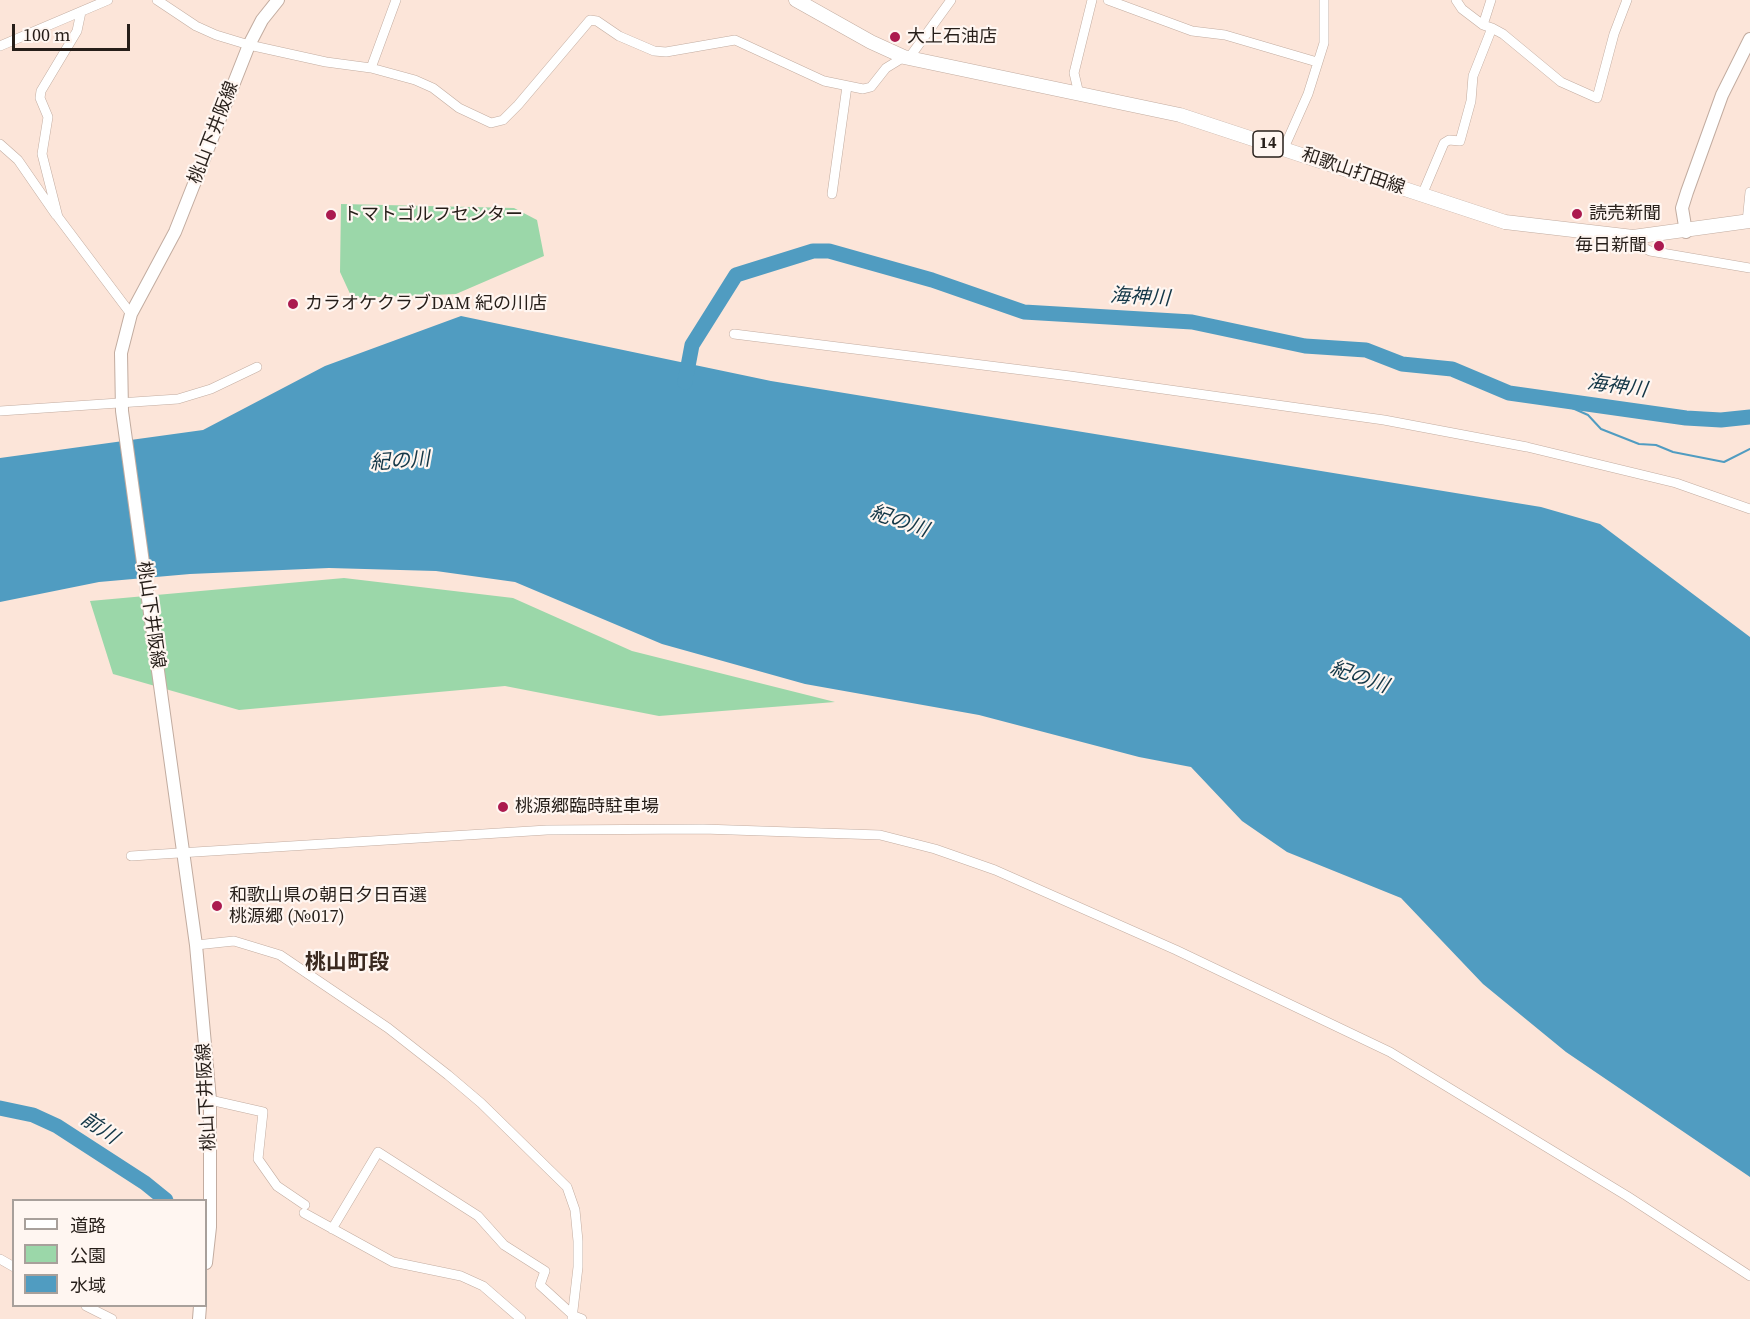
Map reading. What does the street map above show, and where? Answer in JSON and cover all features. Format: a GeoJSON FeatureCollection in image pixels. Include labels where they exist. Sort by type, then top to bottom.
{"type":"FeatureCollection","features":[{"type":"Feature","properties":{"kind":"main road","name":"和歌山打田線"},"geometry":{"type":"LineString","coordinates":[[796,0],[815,5],[871,42],[906,57],[1180,115],[1505,222],[1633,237],[1686,232],[1748,221]]}},
{"type":"Feature","properties":{"kind":"main road","name":"桃山下井阪線"},"geometry":{"type":"LineString","coordinates":[[207,1254],[210,1227],[210,1100],[196,945],[122,407],[122,352],[131,314],[179,222],[249,45],[274,3]]}},
{"type":"Feature","properties":{"kind":"main road"},"geometry":{"type":"LineString","coordinates":[[1686,232],[1682,208],[1687,192],[1722,95],[1750,39]]}},
{"type":"Feature","properties":{"kind":"street"},"geometry":{"type":"LineString","coordinates":[[157,0],[196,26],[249,45],[371,68],[416,80],[433,88],[459,108],[491,123],[503,120],[518,105],[590,20],[597,21],[619,36],[654,51],[666,52],[735,40],[790,68],[824,81],[863,89],[871,87],[886,68],[906,57],[951,0]]}},
{"type":"Feature","properties":{"kind":"street"},"geometry":{"type":"LineString","coordinates":[[371,68],[396,0]]}},
{"type":"Feature","properties":{"kind":"street"},"geometry":{"type":"LineString","coordinates":[[1079,93],[1074,73],[1092,0]]}},
{"type":"Feature","properties":{"kind":"street"},"geometry":{"type":"LineString","coordinates":[[1108,0],[1192,31],[1225,35],[1317,62]]}},
{"type":"Feature","properties":{"kind":"street"},"geometry":{"type":"LineString","coordinates":[[1284,148],[1308,94],[1324,43],[1324,0]]}},
{"type":"Feature","properties":{"kind":"street"},"geometry":{"type":"LineString","coordinates":[[1456,0],[1462,9],[1561,82],[1597,98],[1614,34],[1627,0]]}},
{"type":"Feature","properties":{"kind":"street"},"geometry":{"type":"LineString","coordinates":[[1422,195],[1444,143],[1449,140],[1460,141],[1471,101],[1473,76],[1488,27],[1491,0]]}},
{"type":"Feature","properties":{"kind":"street"},"geometry":{"type":"LineString","coordinates":[[0,46],[103,1]]}},
{"type":"Feature","properties":{"kind":"street"},"geometry":{"type":"LineString","coordinates":[[58,217],[42,154],[48,117],[40,98],[48,77],[77,31],[81,12]]}},
{"type":"Feature","properties":{"kind":"street"},"geometry":{"type":"LineString","coordinates":[[832,194],[847,86]]}},
{"type":"Feature","properties":{"kind":"street"},"geometry":{"type":"LineString","coordinates":[[0,144],[18,160],[52,212],[131,314]]}},
{"type":"Feature","properties":{"kind":"street"},"geometry":{"type":"LineString","coordinates":[[1748,221],[1750,192]]}},
{"type":"Feature","properties":{"kind":"street"},"geometry":{"type":"LineString","coordinates":[[1633,237],[1638,244],[1650,251],[1750,268]]}},
{"type":"Feature","properties":{"kind":"street"},"geometry":{"type":"LineString","coordinates":[[734,334],[1070,375],[1384,420],[1527,447],[1665,480],[1750,509]]}},
{"type":"Feature","properties":{"kind":"street"},"geometry":{"type":"LineString","coordinates":[[0,411],[122,407],[178,399],[211,389],[257,367]]}},
{"type":"Feature","properties":{"kind":"street"},"geometry":{"type":"LineString","coordinates":[[131,856],[182,851],[558,830],[704,829],[880,835],[935,849],[995,870],[1176,950],[1390,1052],[1627,1196],[1750,1276]]}},
{"type":"Feature","properties":{"kind":"street"},"geometry":{"type":"LineString","coordinates":[[196,945],[234,941],[280,955],[388,1028],[481,1103],[567,1187],[575,1210],[578,1241],[576,1318]]}},
{"type":"Feature","properties":{"kind":"street"},"geometry":{"type":"LineString","coordinates":[[210,1100],[263,1112],[258,1159],[262,1168],[277,1186],[332,1229],[393,1262],[438,1270],[475,1283],[521,1319]]}},
{"type":"Feature","properties":{"kind":"street"},"geometry":{"type":"LineString","coordinates":[[332,1229],[378,1152],[478,1216],[504,1245],[545,1270],[540,1285],[576,1318]]}},
{"type":"Feature","properties":{"kind":"street"},"geometry":{"type":"LineString","coordinates":[[90,1307],[112,1319]]}},
{"type":"Feature","properties":{"kind":"green space"},"geometry":{"type":"Polygon","coordinates":[[[341,204],[514,208],[537,220],[544,256],[456,294],[352,298],[340,272],[341,204]]]}},
{"type":"Feature","properties":{"kind":"green space"},"geometry":{"type":"Polygon","coordinates":[[[344,578],[513,598],[632,651],[835,702],[659,716],[505,686],[239,710],[113,674],[90,601],[344,578]]]}},
{"type":"Feature","properties":{"kind":"water","name":"紀の川"},"geometry":{"type":"Polygon","coordinates":[[[461,316],[771,381],[1541,507],[1600,524],[1750,637],[1750,1177],[1566,1052],[1483,984],[1401,898],[1287,852],[1242,821],[1191,767],[1139,757],[979,715],[805,684],[662,644],[515,582],[436,571],[329,568],[190,574],[99,582],[0,602],[0,458],[203,430],[325,366],[461,316]]]}},
{"type":"Feature","properties":{"kind":"waterway","name":"海神川"},"geometry":{"type":"LineString","coordinates":[[685,382],[692,345],[736,275],[813,251],[829,251],[932,280],[1024,312],[1192,322],[1305,346],[1366,350],[1402,364],[1452,369],[1509,393],[1686,418],[1721,420],[1750,417]]}},
{"type":"Feature","properties":{"kind":"waterway"},"geometry":{"type":"LineString","coordinates":[[1552,399],[1588,415],[1601,429],[1639,444],[1656,445],[1673,452],[1724,462],[1750,449]]}},
{"type":"Feature","properties":{"kind":"waterway","name":"前川"},"geometry":{"type":"LineString","coordinates":[[0,1108],[33,1115],[57,1126],[145,1183],[165,1199]]}},
{"type":"Feature","properties":{"kind":"place","name":"大上石油店"},"geometry":{"type":"Point","coordinates":[895,37]}},
{"type":"Feature","properties":{"kind":"place","name":"読売新聞"},"geometry":{"type":"Point","coordinates":[1577,214]}},
{"type":"Feature","properties":{"kind":"place","name":"トマトゴルフセンター"},"geometry":{"type":"Point","coordinates":[331,215]}},
{"type":"Feature","properties":{"kind":"place","name":"毎日新聞"},"geometry":{"type":"Point","coordinates":[1659,246]}},
{"type":"Feature","properties":{"kind":"place","name":"カラオケクラブDAM 紀の川店"},"geometry":{"type":"Point","coordinates":[293,304]}},
{"type":"Feature","properties":{"kind":"place","name":"桃源郷臨時駐車場"},"geometry":{"type":"Point","coordinates":[503,807]}},
{"type":"Feature","properties":{"kind":"place","name":"和歌山県の朝日夕日百選 桃源郷 (№017)"},"geometry":{"type":"Point","coordinates":[217,906]}},
{"type":"Feature","properties":{"kind":"district","name":"桃山町段"},"geometry":{"type":"Point","coordinates":[347,964]}}]}
